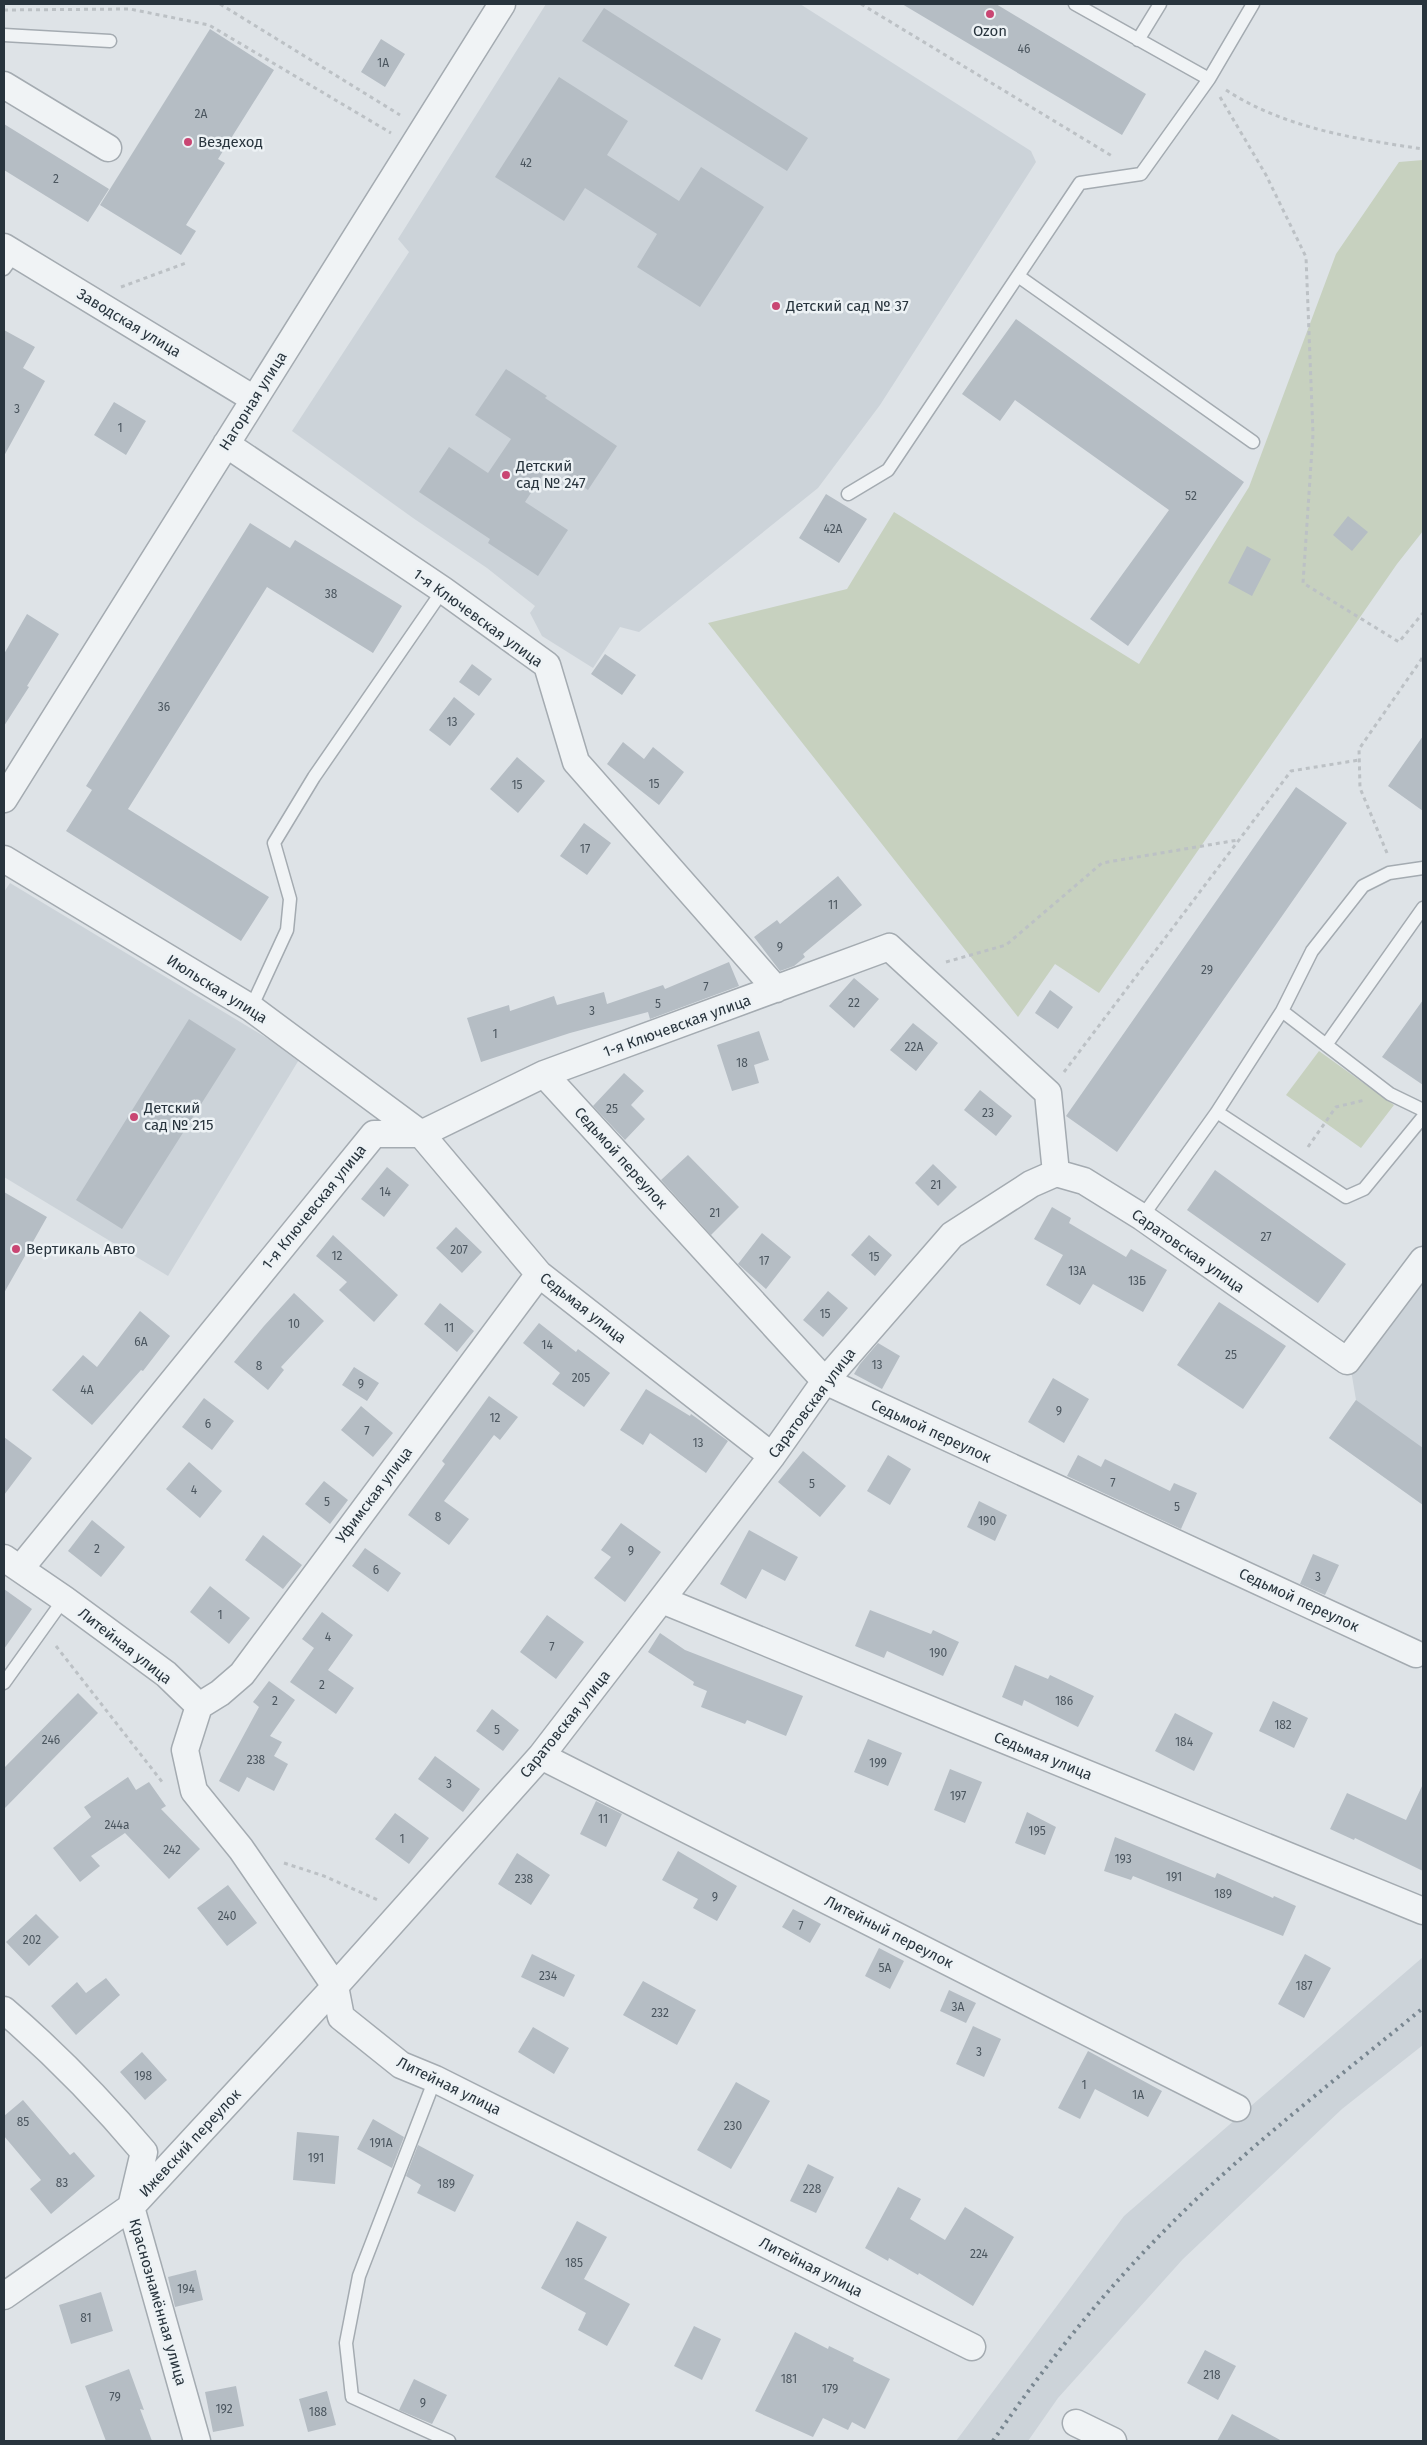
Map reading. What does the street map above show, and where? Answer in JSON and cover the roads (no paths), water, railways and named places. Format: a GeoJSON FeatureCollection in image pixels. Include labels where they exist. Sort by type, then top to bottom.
{"type":"FeatureCollection","features":[{"type":"Feature","properties":{"kind":"street","name":"Нагорная улица"},"geometry":{"type":"LineString","coordinates":[[4,799],[502,4]]}},
{"type":"Feature","properties":{"kind":"street"},"geometry":{"type":"LineString","coordinates":[[4,85],[108,148]]}},
{"type":"Feature","properties":{"kind":"street","name":"Заводская улица"},"geometry":{"type":"LineString","coordinates":[[8,257],[88,298],[254,398]]}},
{"type":"Feature","properties":{"kind":"street","name":"1-я Ключевская улица"},"geometry":{"type":"LineString","coordinates":[[226,444],[442,590],[546,665],[576,762],[776,989]]}},
{"type":"Feature","properties":{"kind":"street","name":"Июльская улица"},"geometry":{"type":"LineString","coordinates":[[4,859],[251,1008],[421,1134]]}},
{"type":"Feature","properties":{"kind":"street","name":"1-я Ключевская улица"},"geometry":{"type":"LineString","coordinates":[[12,1563],[374,1134],[421,1134],[544,1074],[888,947],[1048,1093],[1056,1173]]}},
{"type":"Feature","properties":{"kind":"street","name":"Седьмой переулок"},"geometry":{"type":"LineString","coordinates":[[544,1074],[825,1381],[1416,1654]]}},
{"type":"Feature","properties":{"kind":"street","name":"Седьмая улица"},"geometry":{"type":"LineString","coordinates":[[421,1134],[539,1274],[772,1456]]}},
{"type":"Feature","properties":{"kind":"street","name":"Саратовская улица"},"geometry":{"type":"LineString","coordinates":[[335,1986],[541,1756],[772,1456],[825,1381],[952,1235],[1031,1184],[1056,1173],[1084,1181],[1142,1217],[1347,1360],[1423,1260]]}},
{"type":"Feature","properties":{"kind":"street","name":"Уфимская улица"},"geometry":{"type":"LineString","coordinates":[[199,1706],[220,1693],[242,1674],[539,1274]]}},
{"type":"Feature","properties":{"kind":"street","name":"Литейная улица"},"geometry":{"type":"LineString","coordinates":[[12,1563],[166,1674],[199,1706],[185,1750],[194,1791],[241,1849],[335,1986],[341,2017],[401,2066],[436,2079],[972,2347]]}},
{"type":"Feature","properties":{"kind":"street","name":"Седьмая улица"},"geometry":{"type":"LineString","coordinates":[[662,1600],[1423,1911]]}},
{"type":"Feature","properties":{"kind":"street","name":"Литейный переулок"},"geometry":{"type":"LineString","coordinates":[[541,1756],[1237,2108]]}},
{"type":"Feature","properties":{"kind":"street","name":"Ижевский переулок"},"geometry":{"type":"LineString","coordinates":[[4,2296],[131,2207],[335,1986]]}},
{"type":"Feature","properties":{"kind":"street","name":"Краснознамённая улица"},"geometry":{"type":"LineString","coordinates":[[4,2010],[27,2030],[117,2119],[144,2152],[131,2207],[197,2441]]}},
{"type":"Feature","properties":{"kind":"street"},"geometry":{"type":"LineString","coordinates":[[1076,2423],[1113,2441]]}},
{"type":"Feature","properties":{"kind":"lane"},"geometry":{"type":"LineString","coordinates":[[1075,4],[1208,79]]}},
{"type":"Feature","properties":{"kind":"lane"},"geometry":{"type":"LineString","coordinates":[[1138,40],[1160,4]]}},
{"type":"Feature","properties":{"kind":"lane"},"geometry":{"type":"LineString","coordinates":[[848,494],[888,470],[1080,183],[1141,174],[1208,79],[1253,4]]}},
{"type":"Feature","properties":{"kind":"lane"},"geometry":{"type":"LineString","coordinates":[[4,35],[110,41]]}},
{"type":"Feature","properties":{"kind":"lane"},"geometry":{"type":"LineString","coordinates":[[1018,276],[1253,442]]}},
{"type":"Feature","properties":{"kind":"lane"},"geometry":{"type":"LineString","coordinates":[[251,1008],[287,930],[290,899],[274,843],[314,777],[442,590]]}},
{"type":"Feature","properties":{"kind":"lane"},"geometry":{"type":"LineString","coordinates":[[1142,1217],[1217,1112],[1282,1011],[1312,951],[1363,886],[1395,872],[1423,868]]}},
{"type":"Feature","properties":{"kind":"lane"},"geometry":{"type":"LineString","coordinates":[[1326,1045],[1423,908]]}},
{"type":"Feature","properties":{"kind":"lane"},"geometry":{"type":"LineString","coordinates":[[1282,1011],[1390,1094],[1423,1110]]}},
{"type":"Feature","properties":{"kind":"lane"},"geometry":{"type":"LineString","coordinates":[[1217,1112],[1346,1197],[1364,1188],[1423,1117]]}},
{"type":"Feature","properties":{"kind":"lane"},"geometry":{"type":"LineString","coordinates":[[4,1682],[64,1599]]}},
{"type":"Feature","properties":{"kind":"lane"},"geometry":{"type":"LineString","coordinates":[[436,2079],[359,2276],[346,2343],[352,2397],[449,2441]]}},
{"type":"Feature","properties":{"kind":"railway"},"geometry":{"type":"LineString","coordinates":[[993,2441],[1033,2385],[1099,2302],[1170,2225],[1262,2140],[1423,2008]]}},
{"type":"Feature","properties":{"kind":"place","name":"Ozon"},"geometry":{"type":"Point","coordinates":[990,14]}},
{"type":"Feature","properties":{"kind":"place","name":"Вездеход"},"geometry":{"type":"Point","coordinates":[188,142]}},
{"type":"Feature","properties":{"kind":"place","name":"Детский сад № 37"},"geometry":{"type":"Point","coordinates":[776,306]}},
{"type":"Feature","properties":{"kind":"place","name":"Детский сад № 247"},"geometry":{"type":"Point","coordinates":[506,475]}},
{"type":"Feature","properties":{"kind":"place","name":"Детский сад № 215"},"geometry":{"type":"Point","coordinates":[134,1117]}},
{"type":"Feature","properties":{"kind":"place","name":"Вертикаль Авто"},"geometry":{"type":"Point","coordinates":[16,1249]}}]}
